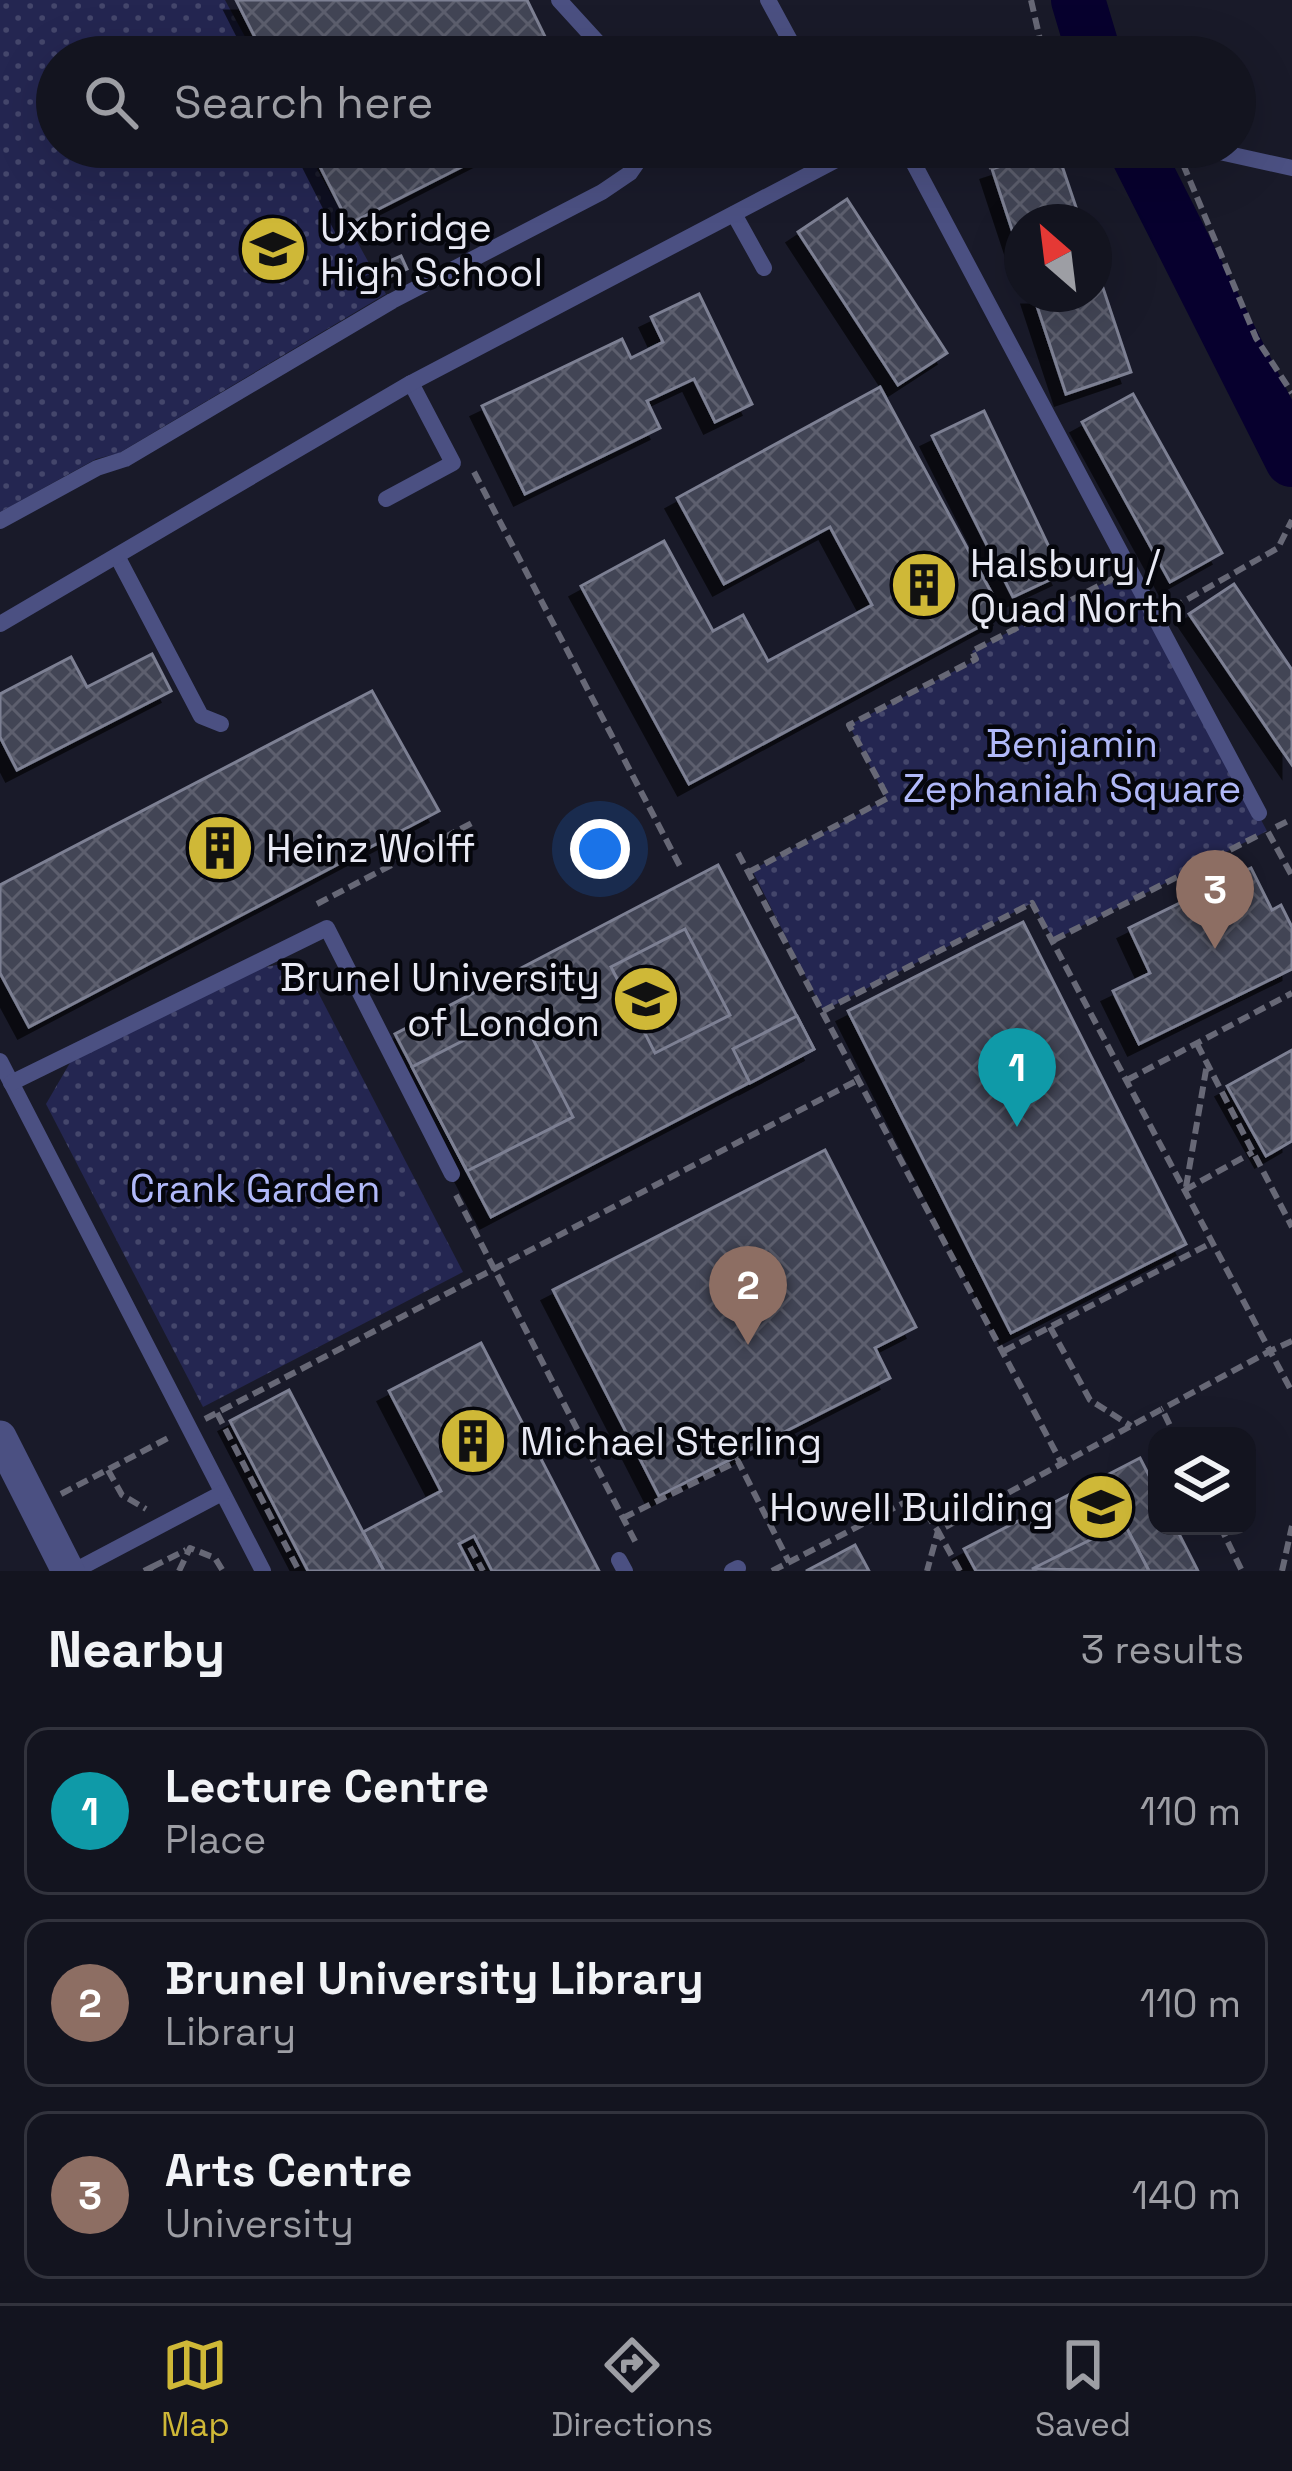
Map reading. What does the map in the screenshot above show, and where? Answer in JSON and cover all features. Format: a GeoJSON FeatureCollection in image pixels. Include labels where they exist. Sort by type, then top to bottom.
{"type":"FeatureCollection","features":[{"type":"Feature","properties":{"kind":"street"},"geometry":{"type":"LineString","coordinates":[[0,1437],[71,1571]]}},
{"type":"Feature","properties":{"kind":"lane"},"geometry":{"type":"LineString","coordinates":[[559,0],[592,36]]}},
{"type":"Feature","properties":{"kind":"lane"},"geometry":{"type":"LineString","coordinates":[[768,0],[788,36]]}},
{"type":"Feature","properties":{"kind":"lane"},"geometry":{"type":"LineString","coordinates":[[1256,160],[1292,168]]}},
{"type":"Feature","properties":{"kind":"lane"},"geometry":{"type":"LineString","coordinates":[[0,521],[97,468],[124,459],[392,301],[602,192],[633,168]]}},
{"type":"Feature","properties":{"kind":"lane"},"geometry":{"type":"LineString","coordinates":[[0,624],[411,383],[822,168]]}},
{"type":"Feature","properties":{"kind":"lane"},"geometry":{"type":"LineString","coordinates":[[916,168],[1259,813]]}},
{"type":"Feature","properties":{"kind":"lane"},"geometry":{"type":"LineString","coordinates":[[734,214],[764,268]]}},
{"type":"Feature","properties":{"kind":"lane"},"geometry":{"type":"LineString","coordinates":[[386,499],[453,463],[411,383]]}},
{"type":"Feature","properties":{"kind":"lane"},"geometry":{"type":"LineString","coordinates":[[117,556],[201,716],[221,724]]}},
{"type":"Feature","properties":{"kind":"lane"},"geometry":{"type":"LineString","coordinates":[[11,1083],[327,928],[452,1174]]}},
{"type":"Feature","properties":{"kind":"lane"},"geometry":{"type":"LineString","coordinates":[[0,1061],[263,1571]]}},
{"type":"Feature","properties":{"kind":"lane"},"geometry":{"type":"LineString","coordinates":[[71,1571],[222,1493]]}},
{"type":"Feature","properties":{"kind":"path"},"geometry":{"type":"LineString","coordinates":[[1031,0],[1039,36]]}},
{"type":"Feature","properties":{"kind":"path"},"geometry":{"type":"LineString","coordinates":[[1185,168],[1256,338],[1292,394]]}},
{"type":"Feature","properties":{"kind":"path"},"geometry":{"type":"LineString","coordinates":[[464,453],[682,870]]}},
{"type":"Feature","properties":{"kind":"path"},"geometry":{"type":"LineString","coordinates":[[1154,619],[1278,548],[1292,520]]}},
{"type":"Feature","properties":{"kind":"path"},"geometry":{"type":"LineString","coordinates":[[748,872],[887,799],[849,725],[976,659],[972,651],[1127,571]]}},
{"type":"Feature","properties":{"kind":"path"},"geometry":{"type":"LineString","coordinates":[[1054,940],[1292,819]]}},
{"type":"Feature","properties":{"kind":"path"},"geometry":{"type":"LineString","coordinates":[[1268,831],[1292,876]]}},
{"type":"Feature","properties":{"kind":"path"},"geometry":{"type":"LineString","coordinates":[[738,853],[1062,1463]]}},
{"type":"Feature","properties":{"kind":"path"},"geometry":{"type":"LineString","coordinates":[[823,1011],[1032,903],[1292,1392]]}},
{"type":"Feature","properties":{"kind":"path"},"geometry":{"type":"LineString","coordinates":[[1127,1080],[1292,993]]}},
{"type":"Feature","properties":{"kind":"path"},"geometry":{"type":"LineString","coordinates":[[1197,1044],[1292,1227]]}},
{"type":"Feature","properties":{"kind":"path"},"geometry":{"type":"LineString","coordinates":[[1186,1190],[1207,1064]]}},
{"type":"Feature","properties":{"kind":"path"},"geometry":{"type":"LineString","coordinates":[[189,1427],[858,1080]]}},
{"type":"Feature","properties":{"kind":"path"},"geometry":{"type":"LineString","coordinates":[[1186,1190],[1253,1152]]}},
{"type":"Feature","properties":{"kind":"path"},"geometry":{"type":"LineString","coordinates":[[1004,1351],[1213,1242]]}},
{"type":"Feature","properties":{"kind":"path"},"geometry":{"type":"LineString","coordinates":[[493,1270],[638,1548]]}},
{"type":"Feature","properties":{"kind":"path"},"geometry":{"type":"LineString","coordinates":[[1050,1327],[1090,1400],[1130,1426]]}},
{"type":"Feature","properties":{"kind":"path"},"geometry":{"type":"LineString","coordinates":[[927,1571],[938,1531],[1292,1341]]}},
{"type":"Feature","properties":{"kind":"path"},"geometry":{"type":"LineString","coordinates":[[1162,1409],[1171,1427]]}},
{"type":"Feature","properties":{"kind":"path"},"geometry":{"type":"LineString","coordinates":[[217,1413],[299,1571]]}},
{"type":"Feature","properties":{"kind":"path"},"geometry":{"type":"LineString","coordinates":[[36,1507],[176,1435],[184,1450]]}},
{"type":"Feature","properties":{"kind":"path"},"geometry":{"type":"LineString","coordinates":[[623,1518],[738,1461],[789,1562]]}},
{"type":"Feature","properties":{"kind":"path"},"geometry":{"type":"LineString","coordinates":[[109,1470],[122,1496],[154,1514],[136,1523]]}},
{"type":"Feature","properties":{"kind":"path"},"geometry":{"type":"LineString","coordinates":[[772,1571],[914,1497],[960,1571]]}},
{"type":"Feature","properties":{"kind":"path"},"geometry":{"type":"LineString","coordinates":[[1282,1571],[1292,1526]]}},
{"type":"Feature","properties":{"kind":"path"},"geometry":{"type":"LineString","coordinates":[[1224,1535],[1242,1571]]}},
{"type":"Feature","properties":{"kind":"path"},"geometry":{"type":"LineString","coordinates":[[470,1546],[482,1571]]}},
{"type":"Feature","properties":{"kind":"path"},"geometry":{"type":"LineString","coordinates":[[150,1570],[190,1548]]}},
{"type":"Feature","properties":{"kind":"path"},"geometry":{"type":"LineString","coordinates":[[178,1571],[190,1548]]}},
{"type":"Feature","properties":{"kind":"path"},"geometry":{"type":"LineString","coordinates":[[190,1548],[215,1558],[223,1571]]}},
{"type":"Feature","properties":{"kind":"green space"},"geometry":{"type":"Polygon","coordinates":[[[0,0],[225,0],[245,36],[36,36],[36,168],[317,168],[386,294],[119,453],[96,459],[0,512],[0,0]]]}},
{"type":"Feature","properties":{"kind":"green space","name":"Benjamin Zephaniah Square"},"geometry":{"type":"Polygon","coordinates":[[[1127,571],[1267,831],[1054,940],[1032,903],[823,1011],[752,870],[887,799],[849,725],[976,660],[972,651],[1127,571]]]}},
{"type":"Feature","properties":{"kind":"green space","name":"Crank Garden"},"geometry":{"type":"Polygon","coordinates":[[[282,964],[307,971],[463,1272],[203,1407],[46,1104],[71,1061],[260,968],[282,964]]]}},
{"type":"Feature","properties":{"kind":"building"},"geometry":{"type":"Polygon","coordinates":[[[236,0],[527,0],[545,36],[254,36],[236,0]]]}},
{"type":"Feature","properties":{"kind":"building"},"geometry":{"type":"Polygon","coordinates":[[[321,168],[460,168],[349,224],[321,168]]]}},
{"type":"Feature","properties":{"kind":"building"},"geometry":{"type":"Polygon","coordinates":[[[995,168],[1063,168],[1075,204],[1004,204],[995,168]]]}},
{"type":"Feature","properties":{"kind":"building"},"geometry":{"type":"Polygon","coordinates":[[[847,199],[947,353],[898,385],[798,232],[847,199]]]}},
{"type":"Feature","properties":{"kind":"building"},"geometry":{"type":"Polygon","coordinates":[[[401,256],[407,269],[382,280],[376,267],[401,256]]]}},
{"type":"Feature","properties":{"kind":"building"},"geometry":{"type":"Polygon","coordinates":[[[699,294],[752,404],[715,422],[694,379],[647,401],[660,428],[525,494],[482,406],[622,339],[631,358],[663,342],[651,317],[699,294]]]}},
{"type":"Feature","properties":{"kind":"building"},"geometry":{"type":"Polygon","coordinates":[[[1039,312],[1111,312],[1131,372],[1066,394],[1039,312]]]}},
{"type":"Feature","properties":{"kind":"building","name":"Halsbury / Quad North"},"geometry":{"type":"Polygon","coordinates":[[[880,387],[1003,614],[689,784],[581,586],[664,541],[713,631],[743,615],[768,661],[872,605],[830,527],[724,584],[677,498],[880,387]]]}},
{"type":"Feature","properties":{"kind":"building"},"geometry":{"type":"Polygon","coordinates":[[[1133,394],[1222,553],[1170,582],[1082,422],[1133,394]]]}},
{"type":"Feature","properties":{"kind":"building"},"geometry":{"type":"Polygon","coordinates":[[[984,411],[1062,574],[1013,597],[932,436],[984,411]]]}},
{"type":"Feature","properties":{"kind":"building"},"geometry":{"type":"Polygon","coordinates":[[[1234,584],[1292,670],[1292,765],[1189,614],[1234,584]]]}},
{"type":"Feature","properties":{"kind":"building"},"geometry":{"type":"Polygon","coordinates":[[[152,654],[171,691],[17,770],[0,737],[0,694],[71,657],[87,687],[152,654]]]}},
{"type":"Feature","properties":{"kind":"building","name":"Heinz Wolff"},"geometry":{"type":"Polygon","coordinates":[[[372,691],[439,811],[29,1027],[0,973],[0,885],[372,691]]]}},
{"type":"Feature","properties":{"kind":"building"},"geometry":{"type":"Polygon","coordinates":[[[718,865],[814,1049],[491,1217],[395,1034],[718,865]]]}},
{"type":"Feature","properties":{"kind":"building"},"geometry":{"type":"Polygon","coordinates":[[[1251,868],[1272,910],[1281,905],[1292,927],[1292,969],[1139,1044],[1113,991],[1150,973],[1129,928],[1251,868]]]}},
{"type":"Feature","properties":{"kind":"building"},"geometry":{"type":"Polygon","coordinates":[[[1023,922],[1186,1244],[1011,1333],[848,1011],[1023,922]]]}},
{"type":"Feature","properties":{"kind":"building"},"geometry":{"type":"Polygon","coordinates":[[[685,929],[730,1015],[655,1053],[611,967],[685,929]]]}},
{"type":"Feature","properties":{"kind":"building"},"geometry":{"type":"Polygon","coordinates":[[[519,1012],[573,1117],[467,1171],[412,1067],[519,1012]]]}},
{"type":"Feature","properties":{"kind":"building"},"geometry":{"type":"Polygon","coordinates":[[[797,1016],[814,1049],[750,1083],[733,1049],[797,1016]]]}},
{"type":"Feature","properties":{"kind":"building"},"geometry":{"type":"Polygon","coordinates":[[[1292,1050],[1292,1141],[1266,1156],[1227,1086],[1292,1050]]]}},
{"type":"Feature","properties":{"kind":"building"},"geometry":{"type":"Polygon","coordinates":[[[825,1150],[916,1327],[875,1348],[890,1378],[659,1496],[553,1290],[825,1150]]]}},
{"type":"Feature","properties":{"kind":"building","name":"Michael Sterling"},"geometry":{"type":"Polygon","coordinates":[[[481,1343],[599,1571],[492,1571],[474,1536],[459,1544],[473,1571],[384,1571],[363,1532],[441,1491],[389,1391],[481,1343]]]}},
{"type":"Feature","properties":{"kind":"building"},"geometry":{"type":"Polygon","coordinates":[[[289,1390],[384,1571],[308,1571],[230,1421],[289,1390]]]}},
{"type":"Feature","properties":{"kind":"building","name":"Howell Building"},"geometry":{"type":"Polygon","coordinates":[[[1140,1458],[1148,1474],[1148,1535],[1180,1535],[1198,1571],[1149,1571],[1124,1523],[1033,1571],[976,1571],[964,1549],[1140,1458]]]}},
{"type":"Feature","properties":{"kind":"building"},"geometry":{"type":"Polygon","coordinates":[[[1124,1523],[1149,1571],[1032,1569],[1124,1523]]]}},
{"type":"Feature","properties":{"kind":"building"},"geometry":{"type":"Polygon","coordinates":[[[855,1545],[869,1571],[806,1571],[855,1545]]]}},
{"type":"Feature","properties":{"kind":"waterway"},"geometry":{"type":"LineString","coordinates":[[1078,0],[1089,36]]}},
{"type":"Feature","properties":{"kind":"waterway"},"geometry":{"type":"LineString","coordinates":[[1145,168],[1292,460]]}},
{"type":"Feature","properties":{"kind":"place","name":"Uxbridge High School"},"geometry":{"type":"Point","coordinates":[273,249]}},
{"type":"Feature","properties":{"kind":"place","name":"Halsbury / Quad North"},"geometry":{"type":"Point","coordinates":[924,585]}},
{"type":"Feature","properties":{"kind":"place","name":"Heinz Wolff"},"geometry":{"type":"Point","coordinates":[220,848]}},
{"type":"Feature","properties":{"kind":"place","name":"Arts Centre"},"geometry":{"type":"Point","coordinates":[1215,949]}},
{"type":"Feature","properties":{"kind":"place","name":"Brunel University of London"},"geometry":{"type":"Point","coordinates":[646,999]}},
{"type":"Feature","properties":{"kind":"place","name":"Lecture Centre"},"geometry":{"type":"Point","coordinates":[1017,1127]}},
{"type":"Feature","properties":{"kind":"place","name":"Brunel University Library"},"geometry":{"type":"Point","coordinates":[748,1345]}},
{"type":"Feature","properties":{"kind":"place","name":"Michael Sterling"},"geometry":{"type":"Point","coordinates":[473,1441]}},
{"type":"Feature","properties":{"kind":"place","name":"Howell Building"},"geometry":{"type":"Point","coordinates":[1101,1507]}}]}
